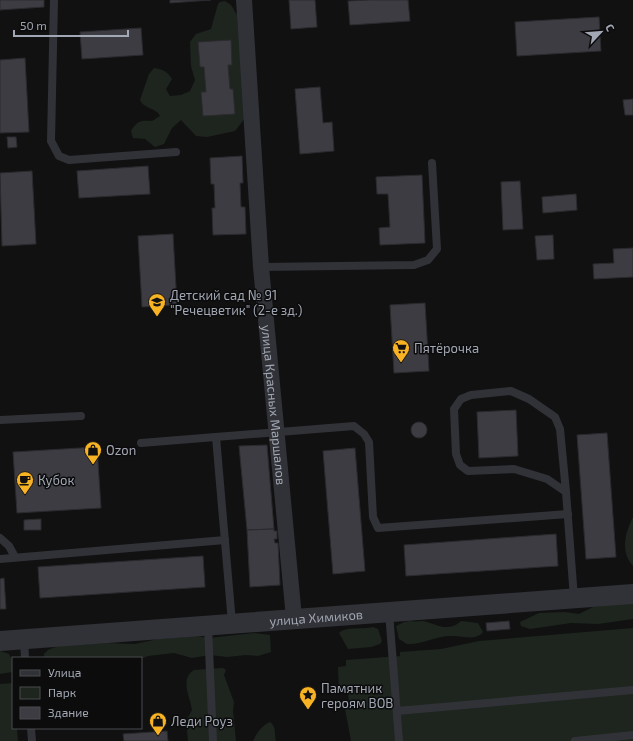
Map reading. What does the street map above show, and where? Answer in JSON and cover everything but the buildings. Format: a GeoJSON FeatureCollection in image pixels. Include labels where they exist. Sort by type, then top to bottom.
{"type":"FeatureCollection","features":[{"type":"Feature","properties":{"kind":"street","name":"улица Красных Маршалов"},"geometry":{"type":"LineString","coordinates":[[244,0],[261,267],[294,618]]}},
{"type":"Feature","properties":{"kind":"street","name":"улица Химиков"},"geometry":{"type":"LineString","coordinates":[[0,641],[25,649],[208,626],[294,618],[633,594]]}},
{"type":"Feature","properties":{"kind":"lane"},"geometry":{"type":"LineString","coordinates":[[54,0],[51,141],[59,156],[69,160],[176,152]]}},
{"type":"Feature","properties":{"kind":"lane"},"geometry":{"type":"LineString","coordinates":[[261,267],[414,265],[428,260],[437,249],[432,163]]}},
{"type":"Feature","properties":{"kind":"lane"},"geometry":{"type":"LineString","coordinates":[[566,492],[547,479],[514,469],[468,471],[460,465],[456,454],[454,409],[461,399],[471,395],[511,391],[530,399],[554,417],[560,429],[566,492],[568,514],[574,598]]}},
{"type":"Feature","properties":{"kind":"lane"},"geometry":{"type":"LineString","coordinates":[[0,420],[81,416]]}},
{"type":"Feature","properties":{"kind":"lane"},"geometry":{"type":"LineString","coordinates":[[141,443],[354,426],[364,434],[369,442],[373,517],[378,528],[568,514]]}},
{"type":"Feature","properties":{"kind":"lane"},"geometry":{"type":"LineString","coordinates":[[216,437],[232,624]]}},
{"type":"Feature","properties":{"kind":"lane"},"geometry":{"type":"LineString","coordinates":[[0,538],[9,546],[15,558]]}},
{"type":"Feature","properties":{"kind":"lane"},"geometry":{"type":"LineString","coordinates":[[0,558],[225,540]]}},
{"type":"Feature","properties":{"kind":"lane"},"geometry":{"type":"LineString","coordinates":[[389,612],[399,741]]}},
{"type":"Feature","properties":{"kind":"lane"},"geometry":{"type":"LineString","coordinates":[[208,626],[213,741]]}},
{"type":"Feature","properties":{"kind":"lane"},"geometry":{"type":"LineString","coordinates":[[397,711],[633,690]]}},
{"type":"Feature","properties":{"kind":"lane"},"geometry":{"type":"LineString","coordinates":[[31,729],[32,741]]}},
{"type":"Feature","properties":{"kind":"lane"},"geometry":{"type":"LineString","coordinates":[[575,741],[633,735]]}},
{"type":"Feature","properties":{"kind":"green space"},"geometry":{"type":"Polygon","coordinates":[[[225,1],[231,5],[237,15],[245,118],[235,131],[207,137],[196,136],[181,120],[172,128],[164,144],[155,147],[145,139],[133,138],[131,131],[137,123],[142,121],[152,121],[160,116],[156,111],[144,105],[140,100],[149,74],[154,68],[163,70],[169,74],[172,79],[166,89],[170,96],[181,95],[190,91],[195,80],[191,66],[190,42],[196,34],[211,29],[218,4],[225,1]]]}},
{"type":"Feature","properties":{"kind":"green space"},"geometry":{"type":"Polygon","coordinates":[[[633,517],[633,566],[626,555],[625,542],[633,517]]]}},
{"type":"Feature","properties":{"kind":"green space"},"geometry":{"type":"Polygon","coordinates":[[[633,604],[633,619],[598,624],[571,623],[530,629],[521,626],[520,622],[539,613],[565,612],[579,614],[593,607],[633,604]]]}},
{"type":"Feature","properties":{"kind":"green space"},"geometry":{"type":"Polygon","coordinates":[[[410,621],[423,621],[442,627],[456,625],[461,621],[478,623],[483,632],[480,635],[473,637],[447,636],[419,643],[407,644],[399,639],[396,626],[410,621]]]}},
{"type":"Feature","properties":{"kind":"green space"},"geometry":{"type":"Polygon","coordinates":[[[373,627],[378,629],[382,641],[380,644],[371,647],[348,649],[339,633],[350,629],[373,627]]]}},
{"type":"Feature","properties":{"kind":"green space"},"geometry":{"type":"Polygon","coordinates":[[[633,628],[633,741],[351,741],[345,709],[349,705],[348,690],[339,691],[338,667],[346,666],[346,660],[400,656],[400,652],[441,649],[479,641],[633,628]]]}},
{"type":"Feature","properties":{"kind":"green space"},"geometry":{"type":"Polygon","coordinates":[[[254,633],[270,635],[271,652],[258,656],[246,655],[227,657],[210,655],[192,658],[174,653],[148,656],[142,659],[142,657],[44,657],[44,654],[48,650],[58,646],[106,643],[135,644],[158,639],[197,636],[209,638],[254,633]]]}},
{"type":"Feature","properties":{"kind":"green space"},"geometry":{"type":"Polygon","coordinates":[[[0,651],[9,654],[12,660],[12,672],[0,674],[0,651]]]}},
{"type":"Feature","properties":{"kind":"green space"},"geometry":{"type":"Polygon","coordinates":[[[223,668],[226,670],[224,675],[234,702],[233,711],[236,741],[188,741],[186,721],[192,710],[187,689],[187,678],[194,670],[223,668]]]}},
{"type":"Feature","properties":{"kind":"green space"},"geometry":{"type":"Polygon","coordinates":[[[12,683],[12,729],[17,729],[18,741],[0,741],[0,684],[12,683]]]}},
{"type":"Feature","properties":{"kind":"green space"},"geometry":{"type":"Polygon","coordinates":[[[270,722],[274,728],[276,741],[253,741],[264,725],[270,722]]]}},
{"type":"Feature","properties":{"kind":"place","name":"Детский сад № 91 \"Речецветик\" (2-е зд.)"},"geometry":{"type":"Point","coordinates":[157,317]}},
{"type":"Feature","properties":{"kind":"place","name":"Пятёрочка"},"geometry":{"type":"Point","coordinates":[401,363]}},
{"type":"Feature","properties":{"kind":"place","name":"Ozon"},"geometry":{"type":"Point","coordinates":[93,465]}},
{"type":"Feature","properties":{"kind":"place","name":"Кубок"},"geometry":{"type":"Point","coordinates":[25,495]}},
{"type":"Feature","properties":{"kind":"place","name":"Памятник героям ВОВ"},"geometry":{"type":"Point","coordinates":[308,710]}},
{"type":"Feature","properties":{"kind":"place","name":"Леди Роуз"},"geometry":{"type":"Point","coordinates":[158,736]}}]}
